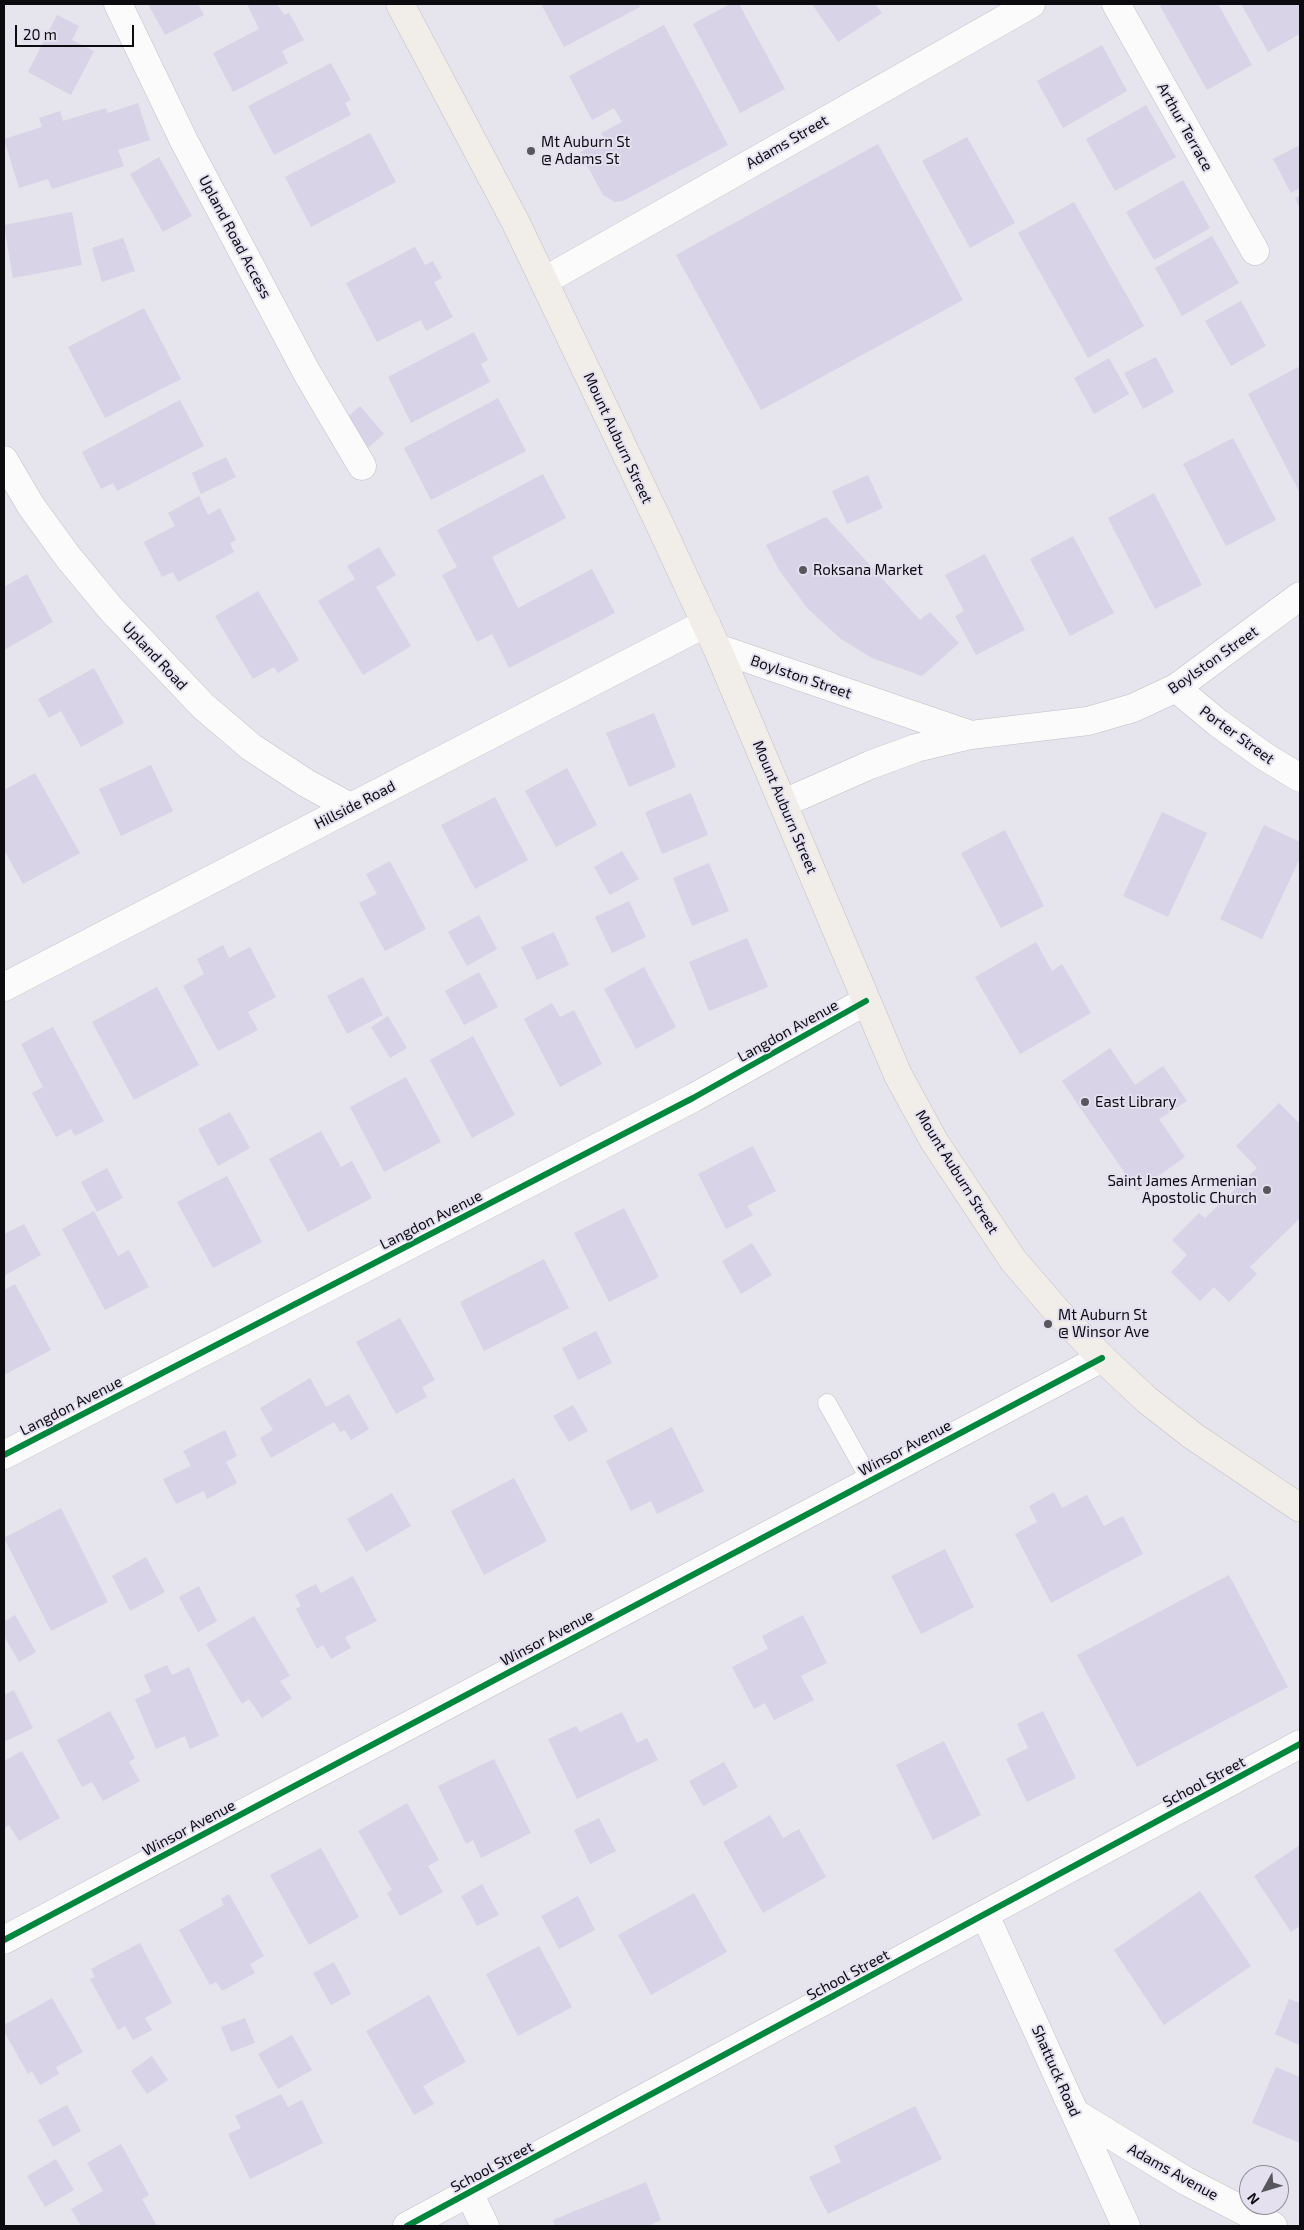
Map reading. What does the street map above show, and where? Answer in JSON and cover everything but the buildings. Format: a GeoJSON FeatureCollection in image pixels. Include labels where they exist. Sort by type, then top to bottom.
{"type":"FeatureCollection","features":[{"type":"Feature","properties":{"kind":"main road","name":"Mount Auburn Street"},"geometry":{"type":"LineString","coordinates":[[400,4],[496,184],[544,281],[706,623],[898,1075],[934,1141],[973,1203],[1013,1260],[1056,1310],[1102,1358],[1147,1400],[1193,1436],[1300,1508]]}},
{"type":"Feature","properties":{"kind":"street","name":"Upland Road Access"},"geometry":{"type":"LineString","coordinates":[[118,4],[184,141],[307,373],[362,466]]}},
{"type":"Feature","properties":{"kind":"street","name":"Adams Street"},"geometry":{"type":"LineString","coordinates":[[544,281],[998,12],[1031,4]]}},
{"type":"Feature","properties":{"kind":"street","name":"Arthur Terrace"},"geometry":{"type":"LineString","coordinates":[[1116,4],[1255,251]]}},
{"type":"Feature","properties":{"kind":"street","name":"Upland Road"},"geometry":{"type":"LineString","coordinates":[[4,460],[31,506],[68,557],[111,609],[203,706],[251,747],[306,783],[350,807]]}},
{"type":"Feature","properties":{"kind":"street","name":"Boylston Street"},"geometry":{"type":"LineString","coordinates":[[784,803],[870,765],[916,748],[971,735],[1088,721],[1133,708],[1176,688],[1300,596]]}},
{"type":"Feature","properties":{"kind":"street","name":"Hillside Road"},"geometry":{"type":"LineString","coordinates":[[4,987],[706,623]]}},
{"type":"Feature","properties":{"kind":"street","name":"Boylston Street"},"geometry":{"type":"LineString","coordinates":[[717,648],[971,735]]}},
{"type":"Feature","properties":{"kind":"street","name":"Porter Street"},"geometry":{"type":"LineString","coordinates":[[1176,688],[1233,734],[1300,778]]}},
{"type":"Feature","properties":{"kind":"street","name":"Langdon Avenue"},"geometry":{"type":"LineString","coordinates":[[4,1455],[684,1103],[866,1001]]}},
{"type":"Feature","properties":{"kind":"street","name":"Winsor Avenue"},"geometry":{"type":"LineString","coordinates":[[4,1940],[1102,1358]]}},
{"type":"Feature","properties":{"kind":"street","name":"School Street"},"geometry":{"type":"LineString","coordinates":[[407,2226],[1300,1744]]}},
{"type":"Feature","properties":{"kind":"street","name":"Shattuck Road"},"geometry":{"type":"LineString","coordinates":[[985,1915],[1126,2226]]}},
{"type":"Feature","properties":{"kind":"street","name":"Adams Avenue"},"geometry":{"type":"LineString","coordinates":[[1075,2113],[1186,2181],[1273,2226]]}},
{"type":"Feature","properties":{"kind":"street"},"geometry":{"type":"LineString","coordinates":[[470,2193],[485,2226]]}},
{"type":"Feature","properties":{"kind":"lane"},"geometry":{"type":"LineString","coordinates":[[827,1403],[870,1480]]}},
{"type":"Feature","properties":{"kind":"cycle path"},"geometry":{"type":"LineString","coordinates":[[4,1455],[693,1098],[866,1001]]}},
{"type":"Feature","properties":{"kind":"cycle path"},"geometry":{"type":"LineString","coordinates":[[4,1940],[1102,1358]]}},
{"type":"Feature","properties":{"kind":"cycle path"},"geometry":{"type":"LineString","coordinates":[[407,2226],[1300,1744]]}},
{"type":"Feature","properties":{"kind":"place","name":"Mt Auburn St @ Adams St"},"geometry":{"type":"Point","coordinates":[531,151]}},
{"type":"Feature","properties":{"kind":"place","name":"Roksana Market"},"geometry":{"type":"Point","coordinates":[803,570]}},
{"type":"Feature","properties":{"kind":"place","name":"East Library"},"geometry":{"type":"Point","coordinates":[1085,1102]}},
{"type":"Feature","properties":{"kind":"place","name":"Saint James Armenian Apostolic Church"},"geometry":{"type":"Point","coordinates":[1267,1190]}},
{"type":"Feature","properties":{"kind":"place","name":"Mt Auburn St @ Winsor Ave"},"geometry":{"type":"Point","coordinates":[1048,1324]}}]}
